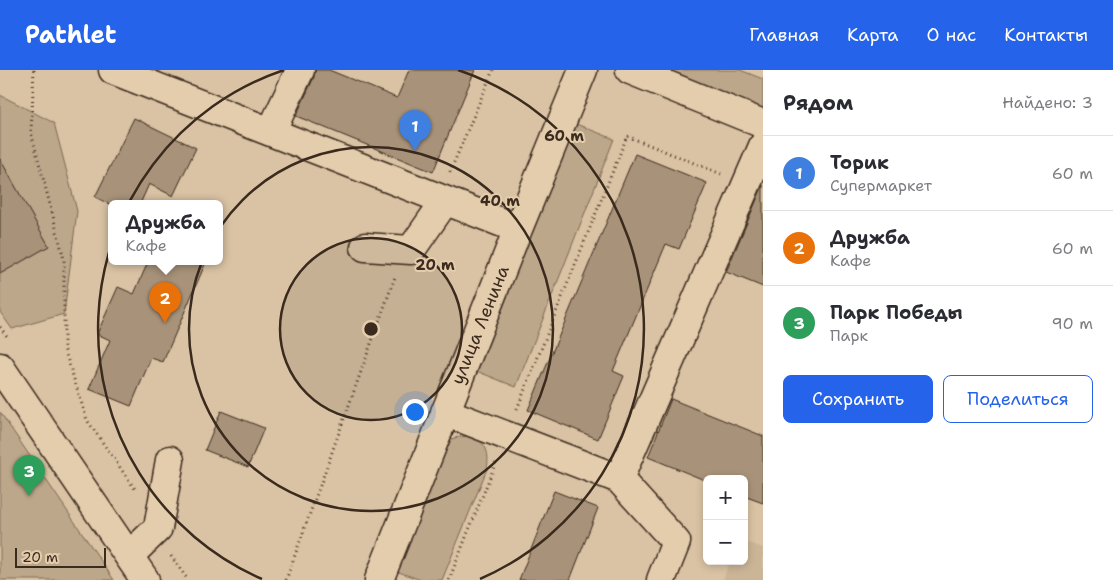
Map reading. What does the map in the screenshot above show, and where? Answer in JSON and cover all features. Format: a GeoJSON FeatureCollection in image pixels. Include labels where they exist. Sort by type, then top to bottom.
{"type":"FeatureCollection","features":[{"type":"Feature","properties":{"kind":"street"},"geometry":{"type":"LineString","coordinates":[[114,70],[518,229]]}},
{"type":"Feature","properties":{"kind":"street"},"geometry":{"type":"LineString","coordinates":[[271,132],[300,70]]}},
{"type":"Feature","properties":{"kind":"street","name":"улица Ленина"},"geometry":{"type":"LineString","coordinates":[[379,580],[583,70]]}},
{"type":"Feature","properties":{"kind":"street"},"geometry":{"type":"LineString","coordinates":[[630,70],[763,124]]}},
{"type":"Feature","properties":{"kind":"street"},"geometry":{"type":"LineString","coordinates":[[619,479],[763,146]]}},
{"type":"Feature","properties":{"kind":"street"},"geometry":{"type":"LineString","coordinates":[[365,247],[411,250],[445,200]]}},
{"type":"Feature","properties":{"kind":"street"},"geometry":{"type":"LineString","coordinates":[[0,367],[146,580]]}},
{"type":"Feature","properties":{"kind":"street"},"geometry":{"type":"LineString","coordinates":[[445,412],[619,479],[676,542],[661,580]]}},
{"type":"Feature","properties":{"kind":"street"},"geometry":{"type":"LineString","coordinates":[[129,556],[158,528],[170,460]]}},
{"type":"Feature","properties":{"kind":"path"},"geometry":{"type":"LineString","coordinates":[[34,70],[31,132],[64,260],[64,348],[87,420],[138,494]]}},
{"type":"Feature","properties":{"kind":"path"},"geometry":{"type":"LineString","coordinates":[[450,173],[493,70]]}},
{"type":"Feature","properties":{"kind":"path"},"geometry":{"type":"LineString","coordinates":[[449,580],[627,136],[746,184]]}},
{"type":"Feature","properties":{"kind":"path"},"geometry":{"type":"LineString","coordinates":[[286,580],[404,250]]}},
{"type":"Feature","properties":{"kind":"shaded area"},"geometry":{"type":"Polygon","coordinates":[[[672,70],[740,70],[763,79],[763,112],[670,74],[672,70]]]}},
{"type":"Feature","properties":{"kind":"shaded area"},"geometry":{"type":"Polygon","coordinates":[[[0,95],[54,123],[77,211],[64,314],[12,329],[0,312],[0,95]]]}},
{"type":"Feature","properties":{"kind":"shaded area"},"geometry":{"type":"Polygon","coordinates":[[[571,122],[614,139],[516,387],[474,370],[571,122]]]}},
{"type":"Feature","properties":{"kind":"shaded area"},"geometry":{"type":"Polygon","coordinates":[[[0,412],[114,580],[0,580],[0,412]]]}},
{"type":"Feature","properties":{"kind":"shaded area"},"geometry":{"type":"Polygon","coordinates":[[[469,436],[475,438],[486,448],[488,457],[487,469],[442,580],[421,580],[393,570],[448,440],[469,436]]]}},
{"type":"Feature","properties":{"kind":"shaded area"},"geometry":{"type":"Polygon","coordinates":[[[748,542],[763,548],[763,580],[723,580],[729,565],[748,565],[748,542]]]}},
{"type":"Feature","properties":{"kind":"building"},"geometry":{"type":"Polygon","coordinates":[[[315,70],[329,70],[397,98],[409,70],[475,70],[433,172],[296,116],[314,77],[315,70]]]}},
{"type":"Feature","properties":{"kind":"building"},"geometry":{"type":"Polygon","coordinates":[[[134,118],[196,148],[173,196],[149,184],[142,200],[108,200],[108,204],[95,197],[134,118]]]}},
{"type":"Feature","properties":{"kind":"building"},"geometry":{"type":"Polygon","coordinates":[[[635,154],[707,183],[679,249],[666,244],[613,371],[624,376],[598,439],[528,410],[635,154]]]}},
{"type":"Feature","properties":{"kind":"building"},"geometry":{"type":"Polygon","coordinates":[[[0,159],[49,246],[0,274],[0,159]]]}},
{"type":"Feature","properties":{"kind":"building"},"geometry":{"type":"Polygon","coordinates":[[[763,185],[763,287],[726,272],[763,185]]]}},
{"type":"Feature","properties":{"kind":"building"},"geometry":{"type":"Polygon","coordinates":[[[147,265],[205,265],[163,362],[151,358],[131,406],[89,389],[110,340],[97,334],[118,287],[134,294],[147,265]]]}},
{"type":"Feature","properties":{"kind":"building"},"geometry":{"type":"Polygon","coordinates":[[[671,399],[763,436],[763,503],[748,497],[748,475],[703,475],[703,479],[648,457],[671,399]]]}},
{"type":"Feature","properties":{"kind":"building"},"geometry":{"type":"Polygon","coordinates":[[[221,411],[264,428],[248,467],[205,450],[221,411]]]}},
{"type":"Feature","properties":{"kind":"building"},"geometry":{"type":"Polygon","coordinates":[[[554,491],[598,508],[570,580],[519,580],[554,491]]]}},
{"type":"Feature","properties":{"kind":"place","name":"Торик"},"geometry":{"type":"Point","coordinates":[415,151]}},
{"type":"Feature","properties":{"kind":"place","name":"Дружба"},"geometry":{"type":"Point","coordinates":[165,323]}},
{"type":"Feature","properties":{"kind":"place","name":"Парк Победы"},"geometry":{"type":"Point","coordinates":[29,496]}}]}
